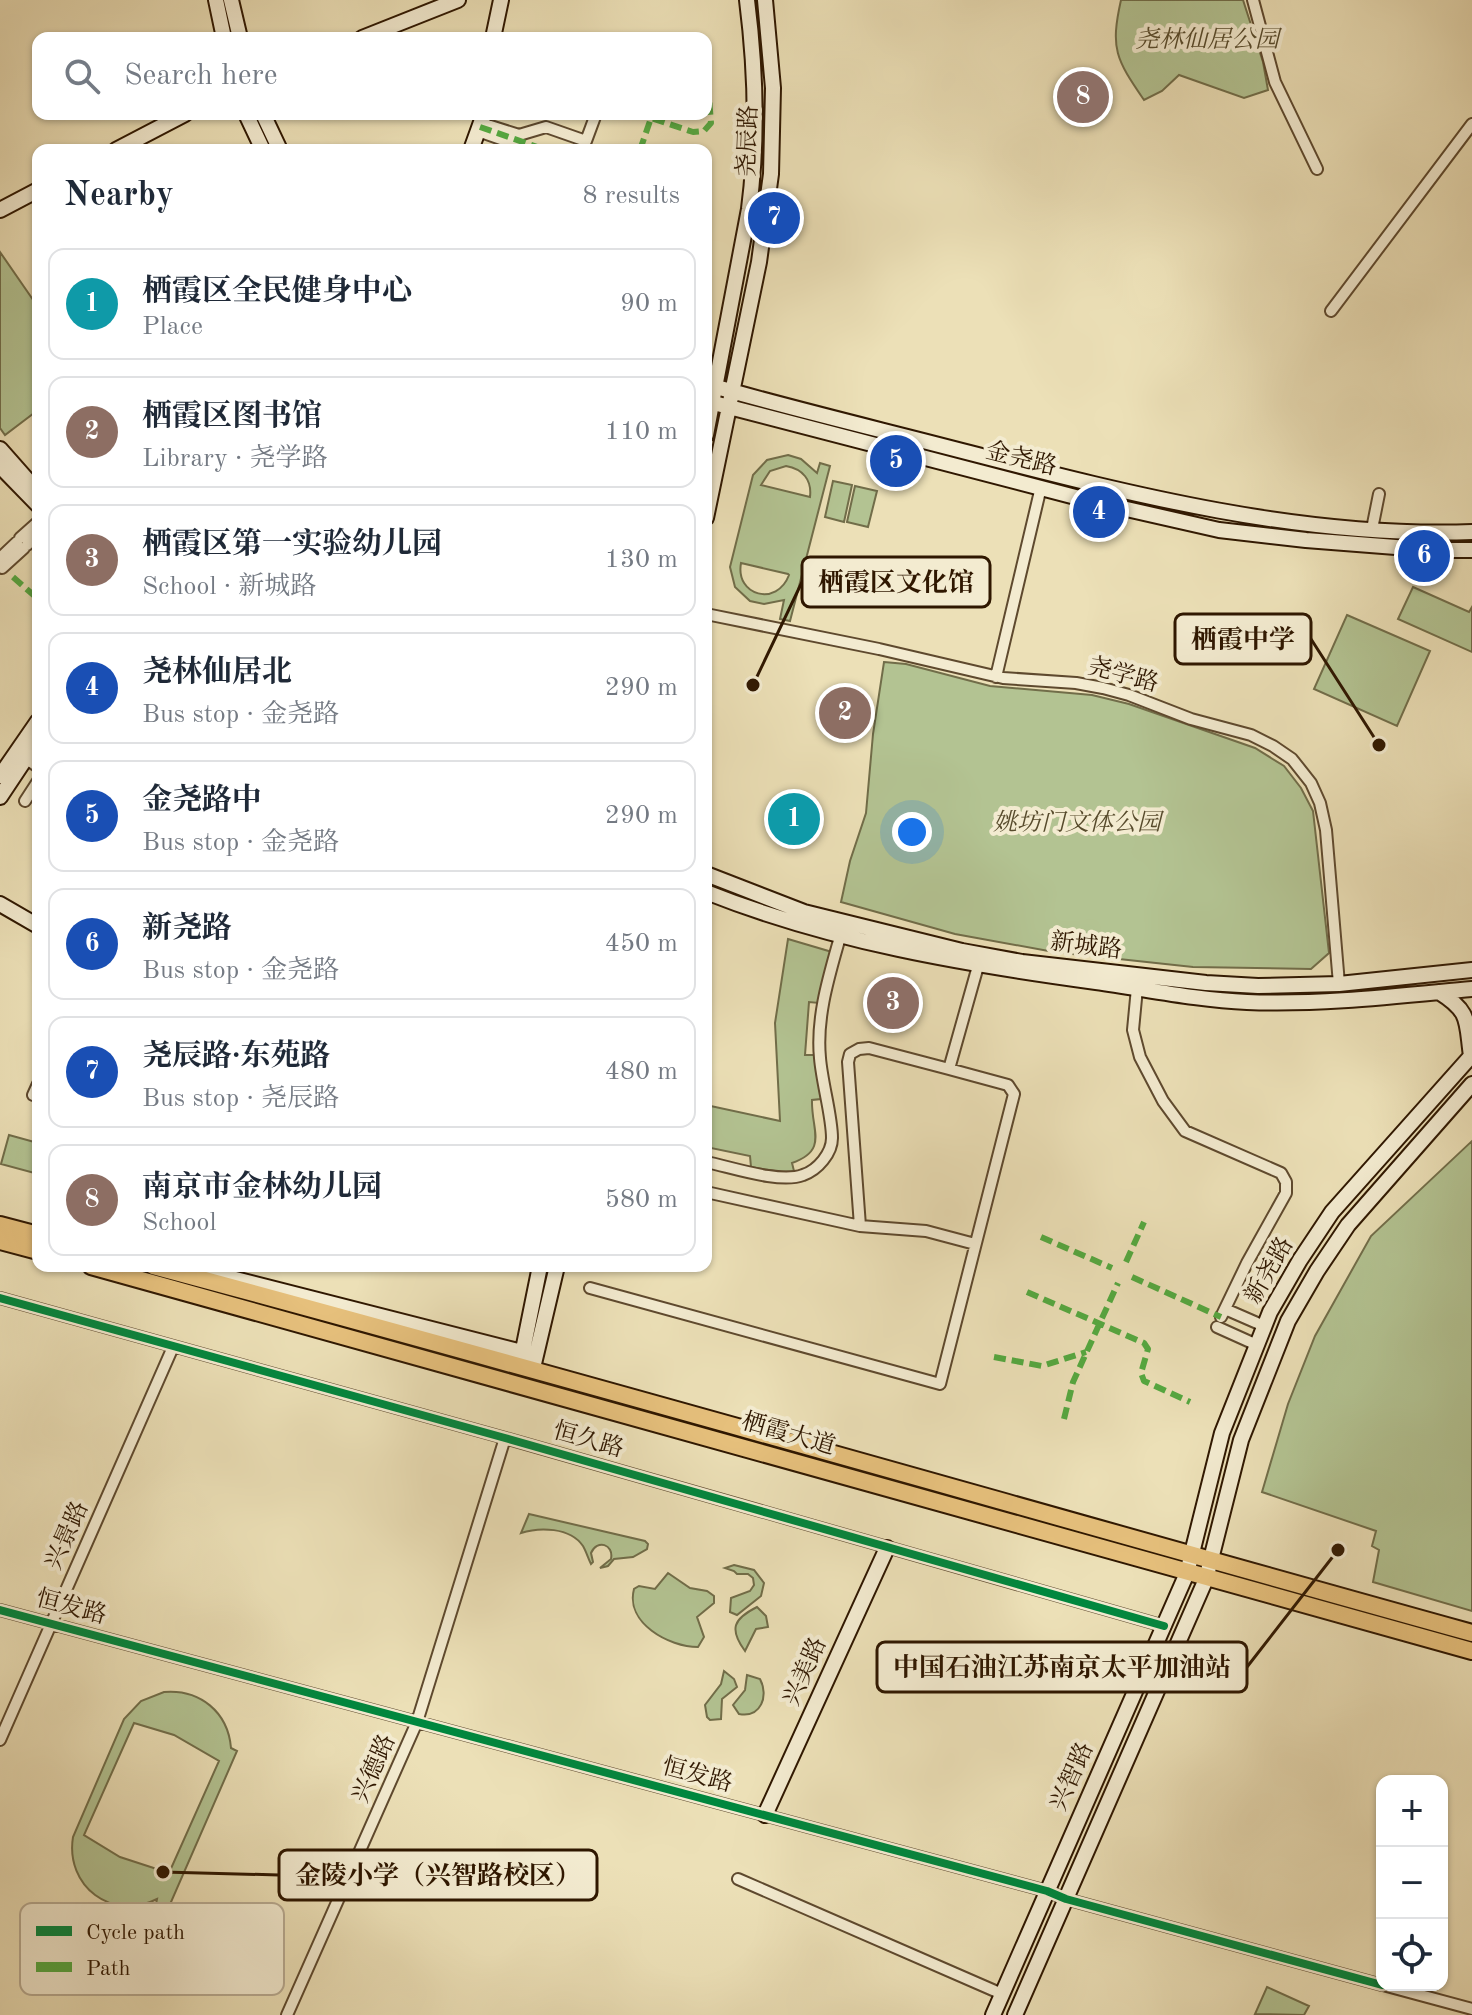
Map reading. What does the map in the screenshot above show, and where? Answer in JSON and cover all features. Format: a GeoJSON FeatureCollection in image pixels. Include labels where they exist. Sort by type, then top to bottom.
{"type":"FeatureCollection","features":[{"type":"Feature","properties":{"kind":"main road"},"geometry":{"type":"LineString","coordinates":[[216,0],[223,32]]}},
{"type":"Feature","properties":{"kind":"main road"},"geometry":{"type":"LineString","coordinates":[[231,0],[239,32]]}},
{"type":"Feature","properties":{"kind":"main road"},"geometry":{"type":"LineString","coordinates":[[377,32],[458,0]]}},
{"type":"Feature","properties":{"kind":"main road"},"geometry":{"type":"LineString","coordinates":[[494,32],[501,0]]}},
{"type":"Feature","properties":{"kind":"main road"},"geometry":{"type":"LineString","coordinates":[[504,32],[510,0]]}},
{"type":"Feature","properties":{"kind":"main road","name":"尧辰路"},"geometry":{"type":"LineString","coordinates":[[712,380],[754,173],[756,95],[747,0]]}},
{"type":"Feature","properties":{"kind":"main road","name":"尧辰路"},"geometry":{"type":"LineString","coordinates":[[712,489],[759,262],[772,173],[773,88],[765,0]]}},
{"type":"Feature","properties":{"kind":"main road"},"geometry":{"type":"LineString","coordinates":[[128,144],[174,120]]}},
{"type":"Feature","properties":{"kind":"main road"},"geometry":{"type":"LineString","coordinates":[[249,120],[260,144]]}},
{"type":"Feature","properties":{"kind":"main road"},"geometry":{"type":"LineString","coordinates":[[266,120],[277,144]]}},
{"type":"Feature","properties":{"kind":"main road"},"geometry":{"type":"LineString","coordinates":[[466,144],[480,120]]}},
{"type":"Feature","properties":{"kind":"main road"},"geometry":{"type":"LineString","coordinates":[[473,144],[480,120]]}},
{"type":"Feature","properties":{"kind":"main road"},"geometry":{"type":"LineString","coordinates":[[0,210],[32,193]]}},
{"type":"Feature","properties":{"kind":"main road","name":"金尧路"},"geometry":{"type":"LineString","coordinates":[[712,385],[1087,483],[1195,507],[1372,529],[1472,532]]}},
{"type":"Feature","properties":{"kind":"main road","name":"金尧路"},"geometry":{"type":"LineString","coordinates":[[712,403],[1219,530],[1306,540],[1472,550]]}},
{"type":"Feature","properties":{"kind":"main road"},"geometry":{"type":"LineString","coordinates":[[0,449],[32,485]]}},
{"type":"Feature","properties":{"kind":"main road"},"geometry":{"type":"LineString","coordinates":[[0,466],[32,499]]}},
{"type":"Feature","properties":{"kind":"main road"},"geometry":{"type":"LineString","coordinates":[[0,776],[32,730]]}},
{"type":"Feature","properties":{"kind":"main road"},"geometry":{"type":"LineString","coordinates":[[0,797],[32,752]]}},
{"type":"Feature","properties":{"kind":"main road","name":"新城路"},"geometry":{"type":"LineString","coordinates":[[712,876],[804,912],[962,951],[1022,962],[1258,986],[1339,984],[1472,970]]}},
{"type":"Feature","properties":{"kind":"main road","name":"新城路"},"geometry":{"type":"LineString","coordinates":[[712,894],[840,937],[978,966],[1137,988],[1259,1002],[1304,1003],[1472,989]]}},
{"type":"Feature","properties":{"kind":"main road"},"geometry":{"type":"LineString","coordinates":[[0,904],[32,923]]}},
{"type":"Feature","properties":{"kind":"main road"},"geometry":{"type":"LineString","coordinates":[[1439,992],[1460,1005],[1471,1056]]}},
{"type":"Feature","properties":{"kind":"main road","name":"新尧路"},"geometry":{"type":"LineString","coordinates":[[1190,1556],[1222,1433],[1264,1326],[1300,1260],[1332,1212],[1471,1056]]}},
{"type":"Feature","properties":{"kind":"main road","name":"新尧路"},"geometry":{"type":"LineString","coordinates":[[1210,1560],[1241,1440],[1288,1321],[1348,1225],[1472,1084]]}},
{"type":"Feature","properties":{"kind":"main road"},"geometry":{"type":"LineString","coordinates":[[0,1217],[32,1225]]}},
{"type":"Feature","properties":{"kind":"main road"},"geometry":{"type":"LineString","coordinates":[[0,1225],[32,1233]]}},
{"type":"Feature","properties":{"kind":"main road"},"geometry":{"type":"LineString","coordinates":[[0,1241],[32,1249]]}},
{"type":"Feature","properties":{"kind":"main road","name":"栖霞大道"},"geometry":{"type":"LineString","coordinates":[[112,1272],[1472,1651]]}},
{"type":"Feature","properties":{"kind":"main road","name":"栖霞大道"},"geometry":{"type":"LineString","coordinates":[[176,1272],[525,1361],[1190,1556],[1472,1633]]}},
{"type":"Feature","properties":{"kind":"main road"},"geometry":{"type":"LineString","coordinates":[[206,1272],[525,1361]]}},
{"type":"Feature","properties":{"kind":"main road"},"geometry":{"type":"LineString","coordinates":[[525,1361],[539,1272]]}},
{"type":"Feature","properties":{"kind":"main road"},"geometry":{"type":"LineString","coordinates":[[525,1361],[555,1272]]}},
{"type":"Feature","properties":{"kind":"main road","name":"兴美路"},"geometry":{"type":"LineString","coordinates":[[765,1815],[887,1548]]}},
{"type":"Feature","properties":{"kind":"main road","name":"兴智路"},"geometry":{"type":"LineString","coordinates":[[993,2015],[1187,1573],[1190,1556]]}},
{"type":"Feature","properties":{"kind":"main road","name":"兴智路"},"geometry":{"type":"LineString","coordinates":[[1015,2015],[1206,1579],[1210,1560]]}},
{"type":"Feature","properties":{"kind":"street"},"geometry":{"type":"LineString","coordinates":[[1253,0],[1275,82],[1317,169]]}},
{"type":"Feature","properties":{"kind":"street"},"geometry":{"type":"LineString","coordinates":[[480,120],[519,135],[546,127],[586,141],[594,120]]}},
{"type":"Feature","properties":{"kind":"street"},"geometry":{"type":"LineString","coordinates":[[480,120],[515,144]]}},
{"type":"Feature","properties":{"kind":"street"},"geometry":{"type":"LineString","coordinates":[[1331,311],[1472,124]]}},
{"type":"Feature","properties":{"kind":"street"},"geometry":{"type":"LineString","coordinates":[[996,677],[1041,487]]}},
{"type":"Feature","properties":{"kind":"street"},"geometry":{"type":"LineString","coordinates":[[1372,529],[1379,494]]}},
{"type":"Feature","properties":{"kind":"street"},"geometry":{"type":"LineString","coordinates":[[1,563],[32,530]]}},
{"type":"Feature","properties":{"kind":"street"},"geometry":{"type":"LineString","coordinates":[[22,543],[32,538]]}},
{"type":"Feature","properties":{"kind":"street","name":"尧学路"},"geometry":{"type":"LineString","coordinates":[[712,615],[879,649],[996,677],[1076,683],[1129,695],[1191,719],[1251,735],[1292,759],[1311,783],[1323,816],[1339,984]]}},
{"type":"Feature","properties":{"kind":"street"},"geometry":{"type":"LineString","coordinates":[[25,801],[32,790]]}},
{"type":"Feature","properties":{"kind":"street"},"geometry":{"type":"LineString","coordinates":[[712,1163],[784,1178],[803,1176],[819,1165],[828,1153],[832,1139],[822,1085],[820,1017],[840,937]]}},
{"type":"Feature","properties":{"kind":"street"},"geometry":{"type":"LineString","coordinates":[[949,1069],[978,966]]}},
{"type":"Feature","properties":{"kind":"street"},"geometry":{"type":"LineString","coordinates":[[1137,988],[1133,1030],[1140,1057],[1163,1101],[1185,1131],[1281,1173],[1286,1182],[1286,1193],[1221,1318]]}},
{"type":"Feature","properties":{"kind":"street"},"geometry":{"type":"LineString","coordinates":[[590,1288],[940,1384],[1014,1094],[1008,1085],[869,1048],[850,1054],[848,1062],[860,1226]]}},
{"type":"Feature","properties":{"kind":"street"},"geometry":{"type":"LineString","coordinates":[[712,1193],[860,1226],[926,1231],[975,1244]]}},
{"type":"Feature","properties":{"kind":"street","name":"恒久路"},"geometry":{"type":"LineString","coordinates":[[0,1298],[1164,1626]]}},
{"type":"Feature","properties":{"kind":"street"},"geometry":{"type":"LineString","coordinates":[[1221,1318],[1264,1326]]}},
{"type":"Feature","properties":{"kind":"street"},"geometry":{"type":"LineString","coordinates":[[1221,1318],[1257,1345]]}},
{"type":"Feature","properties":{"kind":"street","name":"兴景路"},"geometry":{"type":"LineString","coordinates":[[0,1740],[173,1347]]}},
{"type":"Feature","properties":{"kind":"street","name":"兴德路"},"geometry":{"type":"LineString","coordinates":[[287,2015],[417,1722],[505,1438]]}},
{"type":"Feature","properties":{"kind":"street","name":"恒发路"},"geometry":{"type":"LineString","coordinates":[[0,1610],[1047,1891],[1066,1899],[1376,1983]]}},
{"type":"Feature","properties":{"kind":"street"},"geometry":{"type":"LineString","coordinates":[[738,1879],[1002,1994]]}},
{"type":"Feature","properties":{"kind":"street","name":"恒发路"},"geometry":{"type":"LineString","coordinates":[[1405,1991],[1472,2009]]}},
{"type":"Feature","properties":{"kind":"green space","name":"尧林仙居公园"},"geometry":{"type":"Polygon","coordinates":[[[1121,0],[1243,0],[1263,62],[1268,90],[1244,98],[1179,75],[1162,91],[1144,100],[1118,53],[1116,31],[1121,0]]]}},
{"type":"Feature","properties":{"kind":"green space"},"geometry":{"type":"Polygon","coordinates":[[[0,252],[32,298],[32,415],[5,435],[0,428],[0,252]]]}},
{"type":"Feature","properties":{"kind":"green space"},"geometry":{"type":"Polygon","coordinates":[[[788,455],[801,459],[817,473],[820,463],[830,466],[790,621],[780,619],[784,600],[764,604],[750,601],[735,587],[730,567],[753,475],[767,460],[788,455]],[[786,466],[770,471],[761,485],[810,497],[805,476],[786,466]],[[741,563],[744,583],[758,593],[776,591],[789,575],[788,574],[741,563]]]}},
{"type":"Feature","properties":{"kind":"green space"},"geometry":{"type":"Polygon","coordinates":[[[833,481],[852,485],[844,522],[825,517],[833,481]]]}},
{"type":"Feature","properties":{"kind":"green space"},"geometry":{"type":"Polygon","coordinates":[[[855,486],[877,491],[868,527],[847,522],[855,486]]]}},
{"type":"Feature","properties":{"kind":"green space"},"geometry":{"type":"Polygon","coordinates":[[[1413,587],[1469,612],[1472,607],[1472,652],[1398,619],[1413,587]]]}},
{"type":"Feature","properties":{"kind":"green space"},"geometry":{"type":"Polygon","coordinates":[[[1347,615],[1430,651],[1397,726],[1314,689],[1347,615]]]}},
{"type":"Feature","properties":{"kind":"green space","name":"姚坊门文体公园"},"geometry":{"type":"Polygon","coordinates":[[[884,662],[906,664],[990,686],[1092,695],[1129,704],[1255,748],[1284,766],[1313,811],[1329,953],[1311,969],[1193,967],[1054,952],[955,934],[841,902],[850,861],[866,813],[873,734],[884,662]]]}},
{"type":"Feature","properties":{"kind":"green space"},"geometry":{"type":"Polygon","coordinates":[[[788,939],[832,952],[819,1003],[809,1002],[805,1055],[815,1055],[821,1099],[812,1100],[816,1138],[811,1152],[792,1163],[794,1171],[751,1167],[750,1156],[712,1148],[712,1106],[780,1121],[775,1023],[788,939]]]}},
{"type":"Feature","properties":{"kind":"green space"},"geometry":{"type":"Polygon","coordinates":[[[9,1135],[32,1141],[32,1172],[1,1164],[9,1135]]]}},
{"type":"Feature","properties":{"kind":"green space"},"geometry":{"type":"Polygon","coordinates":[[[1472,1141],[1472,1611],[1373,1582],[1379,1550],[1372,1546],[1376,1531],[1262,1492],[1288,1404],[1315,1336],[1371,1236],[1472,1141]]]}},
{"type":"Feature","properties":{"kind":"green space"},"geometry":{"type":"Polygon","coordinates":[[[529,1514],[645,1541],[647,1549],[633,1557],[614,1559],[608,1566],[600,1568],[611,1559],[608,1547],[601,1545],[594,1549],[591,1564],[583,1546],[570,1535],[545,1529],[521,1533],[529,1514]]]}},
{"type":"Feature","properties":{"kind":"green space"},"geometry":{"type":"Polygon","coordinates":[[[734,1565],[754,1570],[764,1583],[761,1596],[737,1615],[730,1612],[731,1598],[750,1591],[754,1585],[753,1578],[748,1574],[737,1574],[725,1568],[734,1565]]]}},
{"type":"Feature","properties":{"kind":"green space"},"geometry":{"type":"Polygon","coordinates":[[[668,1573],[690,1588],[707,1591],[714,1596],[714,1603],[697,1617],[704,1637],[698,1647],[663,1638],[652,1631],[636,1612],[634,1589],[639,1586],[655,1589],[668,1573]]]}},
{"type":"Feature","properties":{"kind":"green space"},"geometry":{"type":"Polygon","coordinates":[[[757,1607],[766,1616],[768,1627],[756,1629],[745,1651],[737,1637],[736,1625],[738,1620],[757,1607]]]}},
{"type":"Feature","properties":{"kind":"green space"},"geometry":{"type":"Polygon","coordinates":[[[724,1671],[734,1679],[737,1687],[722,1699],[721,1719],[710,1720],[705,1705],[721,1684],[724,1671]]]}},
{"type":"Feature","properties":{"kind":"green space"},"geometry":{"type":"Polygon","coordinates":[[[747,1675],[760,1679],[763,1699],[753,1713],[739,1714],[733,1705],[745,1690],[747,1675]]]}},
{"type":"Feature","properties":{"kind":"green space"},"geometry":{"type":"Polygon","coordinates":[[[164,1692],[189,1694],[210,1705],[218,1714],[229,1735],[231,1748],[237,1751],[171,1903],[156,1903],[157,1899],[146,1903],[109,1902],[95,1895],[76,1871],[72,1855],[73,1837],[124,1719],[141,1701],[164,1692]],[[134,1723],[84,1835],[120,1857],[169,1873],[219,1761],[174,1735],[134,1723]]]}},
{"type":"Feature","properties":{"kind":"green space"},"geometry":{"type":"Polygon","coordinates":[[[1267,1987],[1309,2006],[1304,2015],[1255,2014],[1267,1987]]]}},
{"type":"Feature","properties":{"kind":"marked path"},"geometry":{"type":"LineString","coordinates":[[642,144],[650,120]]}},
{"type":"Feature","properties":{"kind":"marked path"},"geometry":{"type":"LineString","coordinates":[[657,120],[693,132],[704,131],[711,120]]}},
{"type":"Feature","properties":{"kind":"marked path"},"geometry":{"type":"LineString","coordinates":[[480,127],[529,144]]}},
{"type":"Feature","properties":{"kind":"marked path"},"geometry":{"type":"LineString","coordinates":[[13,577],[32,594]]}},
{"type":"Feature","properties":{"kind":"marked path"},"geometry":{"type":"LineString","coordinates":[[1126,1262],[1144,1222]]}},
{"type":"Feature","properties":{"kind":"marked path"},"geometry":{"type":"LineString","coordinates":[[1041,1237],[1112,1268]]}},
{"type":"Feature","properties":{"kind":"marked path"},"geometry":{"type":"LineString","coordinates":[[1132,1277],[1221,1317]]}},
{"type":"Feature","properties":{"kind":"marked path"},"geometry":{"type":"LineString","coordinates":[[1064,1419],[1073,1382],[1118,1283]]}},
{"type":"Feature","properties":{"kind":"marked path"},"geometry":{"type":"LineString","coordinates":[[1027,1292],[1144,1343],[1148,1349],[1141,1373],[1144,1381],[1190,1402]]}},
{"type":"Feature","properties":{"kind":"marked path"},"geometry":{"type":"LineString","coordinates":[[994,1357],[1042,1366],[1086,1352]]}},
{"type":"Feature","properties":{"kind":"cycle path"},"geometry":{"type":"LineString","coordinates":[[0,1298],[1164,1626]]}},
{"type":"Feature","properties":{"kind":"cycle path"},"geometry":{"type":"LineString","coordinates":[[0,1610],[1047,1891],[1066,1899],[1376,1983]]}},
{"type":"Feature","properties":{"kind":"place","name":"南京市金林幼儿园"},"geometry":{"type":"Point","coordinates":[1083,97]}},
{"type":"Feature","properties":{"kind":"place","name":"尧辰路·东苑路"},"geometry":{"type":"Point","coordinates":[774,218]}},
{"type":"Feature","properties":{"kind":"place","name":"金尧路中"},"geometry":{"type":"Point","coordinates":[896,461]}},
{"type":"Feature","properties":{"kind":"place","name":"尧林仙居北"},"geometry":{"type":"Point","coordinates":[1099,512]}},
{"type":"Feature","properties":{"kind":"place","name":"新尧路"},"geometry":{"type":"Point","coordinates":[1424,556]}},
{"type":"Feature","properties":{"kind":"place","name":"栖霞区文化馆"},"geometry":{"type":"Point","coordinates":[753,685]}},
{"type":"Feature","properties":{"kind":"place","name":"栖霞区图书馆"},"geometry":{"type":"Point","coordinates":[845,713]}},
{"type":"Feature","properties":{"kind":"place","name":"栖霞中学"},"geometry":{"type":"Point","coordinates":[1379,745]}},
{"type":"Feature","properties":{"kind":"place","name":"栖霞区全民健身中心"},"geometry":{"type":"Point","coordinates":[794,819]}},
{"type":"Feature","properties":{"kind":"place","name":"栖霞区第一实验幼儿园"},"geometry":{"type":"Point","coordinates":[893,1003]}},
{"type":"Feature","properties":{"kind":"place","name":"中国石油江苏南京太平加油站"},"geometry":{"type":"Point","coordinates":[1338,1550]}},
{"type":"Feature","properties":{"kind":"place","name":"金陵小学（兴智路校区）"},"geometry":{"type":"Point","coordinates":[163,1872]}}]}
